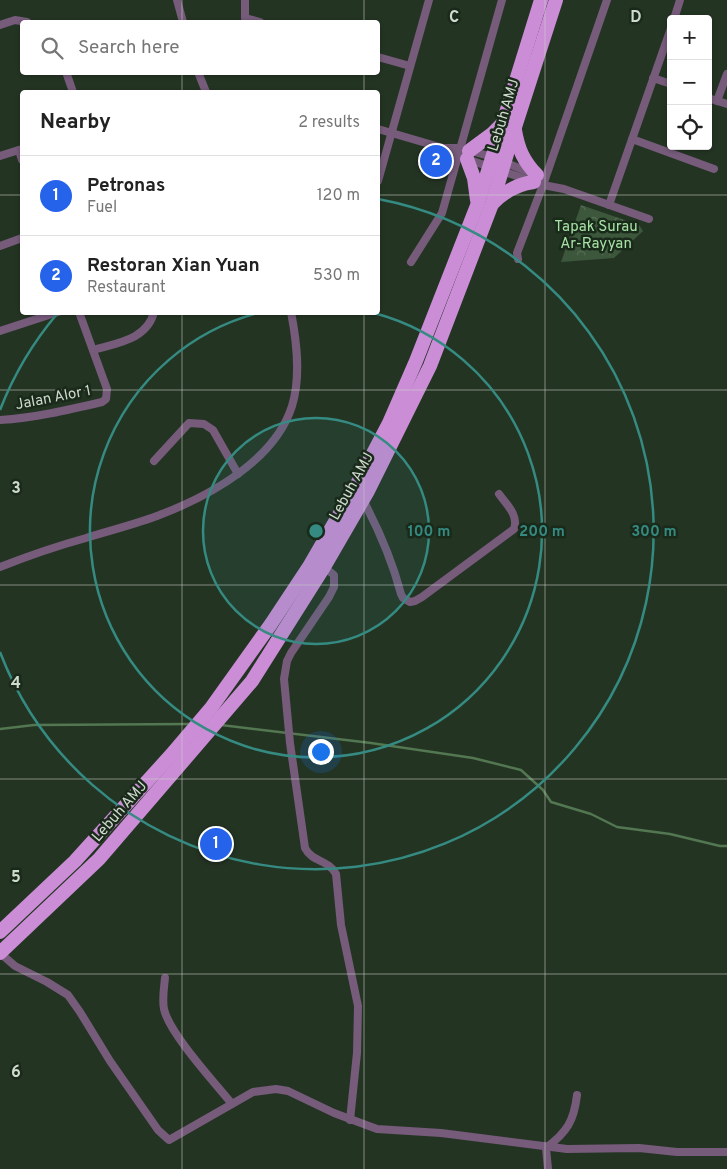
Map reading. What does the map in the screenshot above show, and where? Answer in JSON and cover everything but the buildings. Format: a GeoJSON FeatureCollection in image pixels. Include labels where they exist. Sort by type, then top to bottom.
{"type":"FeatureCollection","features":[{"type":"Feature","properties":{"kind":"highway","name":"Lebuh AMJ"},"geometry":{"type":"LineString","coordinates":[[0,932],[75,861],[193,729],[252,681],[324,567],[363,500],[430,366],[492,204],[498,164],[540,0]]}},
{"type":"Feature","properties":{"kind":"highway","name":"Lebuh AMJ"},"geometry":{"type":"LineString","coordinates":[[508,126],[556,0]]}},
{"type":"Feature","properties":{"kind":"highway"},"geometry":{"type":"LineString","coordinates":[[478,203],[474,178],[464,154],[492,134],[508,126],[526,164],[540,180],[511,188],[492,204]]}},
{"type":"Feature","properties":{"kind":"highway","name":"Lebuh AMJ"},"geometry":{"type":"LineString","coordinates":[[0,953],[100,859],[207,733],[217,711],[310,565],[357,484],[388,423],[416,361],[478,203],[498,164]]}},
{"type":"Feature","properties":{"kind":"street"},"geometry":{"type":"LineString","coordinates":[[177,0],[182,20]]}},
{"type":"Feature","properties":{"kind":"street"},"geometry":{"type":"LineString","coordinates":[[245,0],[245,18],[252,20]]}},
{"type":"Feature","properties":{"kind":"street"},"geometry":{"type":"LineString","coordinates":[[411,262],[442,213],[464,154],[502,0]]}},
{"type":"Feature","properties":{"kind":"street"},"geometry":{"type":"LineString","coordinates":[[518,259],[517,253],[540,180],[607,0]]}},
{"type":"Feature","properties":{"kind":"street"},"geometry":{"type":"LineString","coordinates":[[675,15],[680,0]]}},
{"type":"Feature","properties":{"kind":"street"},"geometry":{"type":"LineString","coordinates":[[380,174],[427,1]]}},
{"type":"Feature","properties":{"kind":"street"},"geometry":{"type":"LineString","coordinates":[[0,25],[15,20],[20,21]]}},
{"type":"Feature","properties":{"kind":"street"},"geometry":{"type":"LineString","coordinates":[[609,205],[667,39]]}},
{"type":"Feature","properties":{"kind":"street"},"geometry":{"type":"LineString","coordinates":[[380,58],[410,66]]}},
{"type":"Feature","properties":{"kind":"street"},"geometry":{"type":"LineString","coordinates":[[717,101],[727,74]]}},
{"type":"Feature","properties":{"kind":"street"},"geometry":{"type":"LineString","coordinates":[[67,75],[72,90]]}},
{"type":"Feature","properties":{"kind":"street"},"geometry":{"type":"LineString","coordinates":[[199,75],[205,90]]}},
{"type":"Feature","properties":{"kind":"street"},"geometry":{"type":"LineString","coordinates":[[653,78],[667,83]]}},
{"type":"Feature","properties":{"kind":"street"},"geometry":{"type":"LineString","coordinates":[[712,99],[727,104]]}},
{"type":"Feature","properties":{"kind":"street"},"geometry":{"type":"LineString","coordinates":[[380,130],[498,164],[649,220]]}},
{"type":"Feature","properties":{"kind":"street"},"geometry":{"type":"LineString","coordinates":[[632,139],[714,169]]}},
{"type":"Feature","properties":{"kind":"street"},"geometry":{"type":"LineString","coordinates":[[0,156],[20,149]]}},
{"type":"Feature","properties":{"kind":"street"},"geometry":{"type":"LineString","coordinates":[[0,246],[20,239]]}},
{"type":"Feature","properties":{"kind":"street"},"geometry":{"type":"LineString","coordinates":[[0,332],[49,315]]}},
{"type":"Feature","properties":{"kind":"street"},"geometry":{"type":"LineString","coordinates":[[80,315],[93,350],[132,339],[148,325],[153,315]]}},
{"type":"Feature","properties":{"kind":"street"},"geometry":{"type":"LineString","coordinates":[[0,568],[30,555],[162,514],[215,488],[252,463],[271,445],[281,431],[292,405],[295,392],[297,361],[291,315]]}},
{"type":"Feature","properties":{"kind":"street","name":"Jalan Alor 1"},"geometry":{"type":"LineString","coordinates":[[0,420],[45,414],[102,402],[106,399],[107,389],[93,350]]}},
{"type":"Feature","properties":{"kind":"street"},"geometry":{"type":"LineString","coordinates":[[154,461],[189,423],[204,424],[213,430],[238,474]]}},
{"type":"Feature","properties":{"kind":"street"},"geometry":{"type":"LineString","coordinates":[[363,500],[388,551],[401,594],[410,602],[416,601],[514,529],[516,525],[514,516],[499,494]]}},
{"type":"Feature","properties":{"kind":"street"},"geometry":{"type":"LineString","coordinates":[[324,567],[334,575],[334,586],[329,597],[291,653],[284,670],[284,679],[290,743],[305,848],[308,854],[333,868],[336,874],[342,930],[356,993],[359,1023],[355,1083],[350,1120]]}},
{"type":"Feature","properties":{"kind":"street"},"geometry":{"type":"LineString","coordinates":[[0,953],[15,966],[68,995],[110,1061],[158,1130],[169,1140],[253,1092],[276,1089],[288,1091],[350,1120],[378,1129],[441,1133],[546,1148],[584,1150],[639,1148],[676,1152],[727,1152]]}},
{"type":"Feature","properties":{"kind":"street"},"geometry":{"type":"LineString","coordinates":[[165,978],[163,1000],[167,1019],[185,1046],[232,1104]]}},
{"type":"Feature","properties":{"kind":"street"},"geometry":{"type":"LineString","coordinates":[[546,1148],[562,1136],[570,1123],[576,1109],[577,1095]]}},
{"type":"Feature","properties":{"kind":"street"},"geometry":{"type":"LineString","coordinates":[[546,1148],[548,1169]]}},
{"type":"Feature","properties":{"kind":"green space","name":"Tapak Surau Ar-Rayyan"},"geometry":{"type":"Polygon","coordinates":[[[581,205],[639,225],[643,231],[614,258],[561,262],[581,205]]]}},
{"type":"Feature","properties":{"kind":"waterway"},"geometry":{"type":"LineString","coordinates":[[0,729],[34,725],[191,724]]}},
{"type":"Feature","properties":{"kind":"waterway"},"geometry":{"type":"LineString","coordinates":[[221,725],[371,743],[473,758],[521,770],[543,790],[551,802],[591,814],[617,827],[670,834],[727,846]]}},
{"type":"Feature","properties":{"kind":"place","name":"Restoran Xian Yuan"},"geometry":{"type":"Point","coordinates":[436,161]}},
{"type":"Feature","properties":{"kind":"place","name":"Petronas"},"geometry":{"type":"Point","coordinates":[216,844]}}]}
